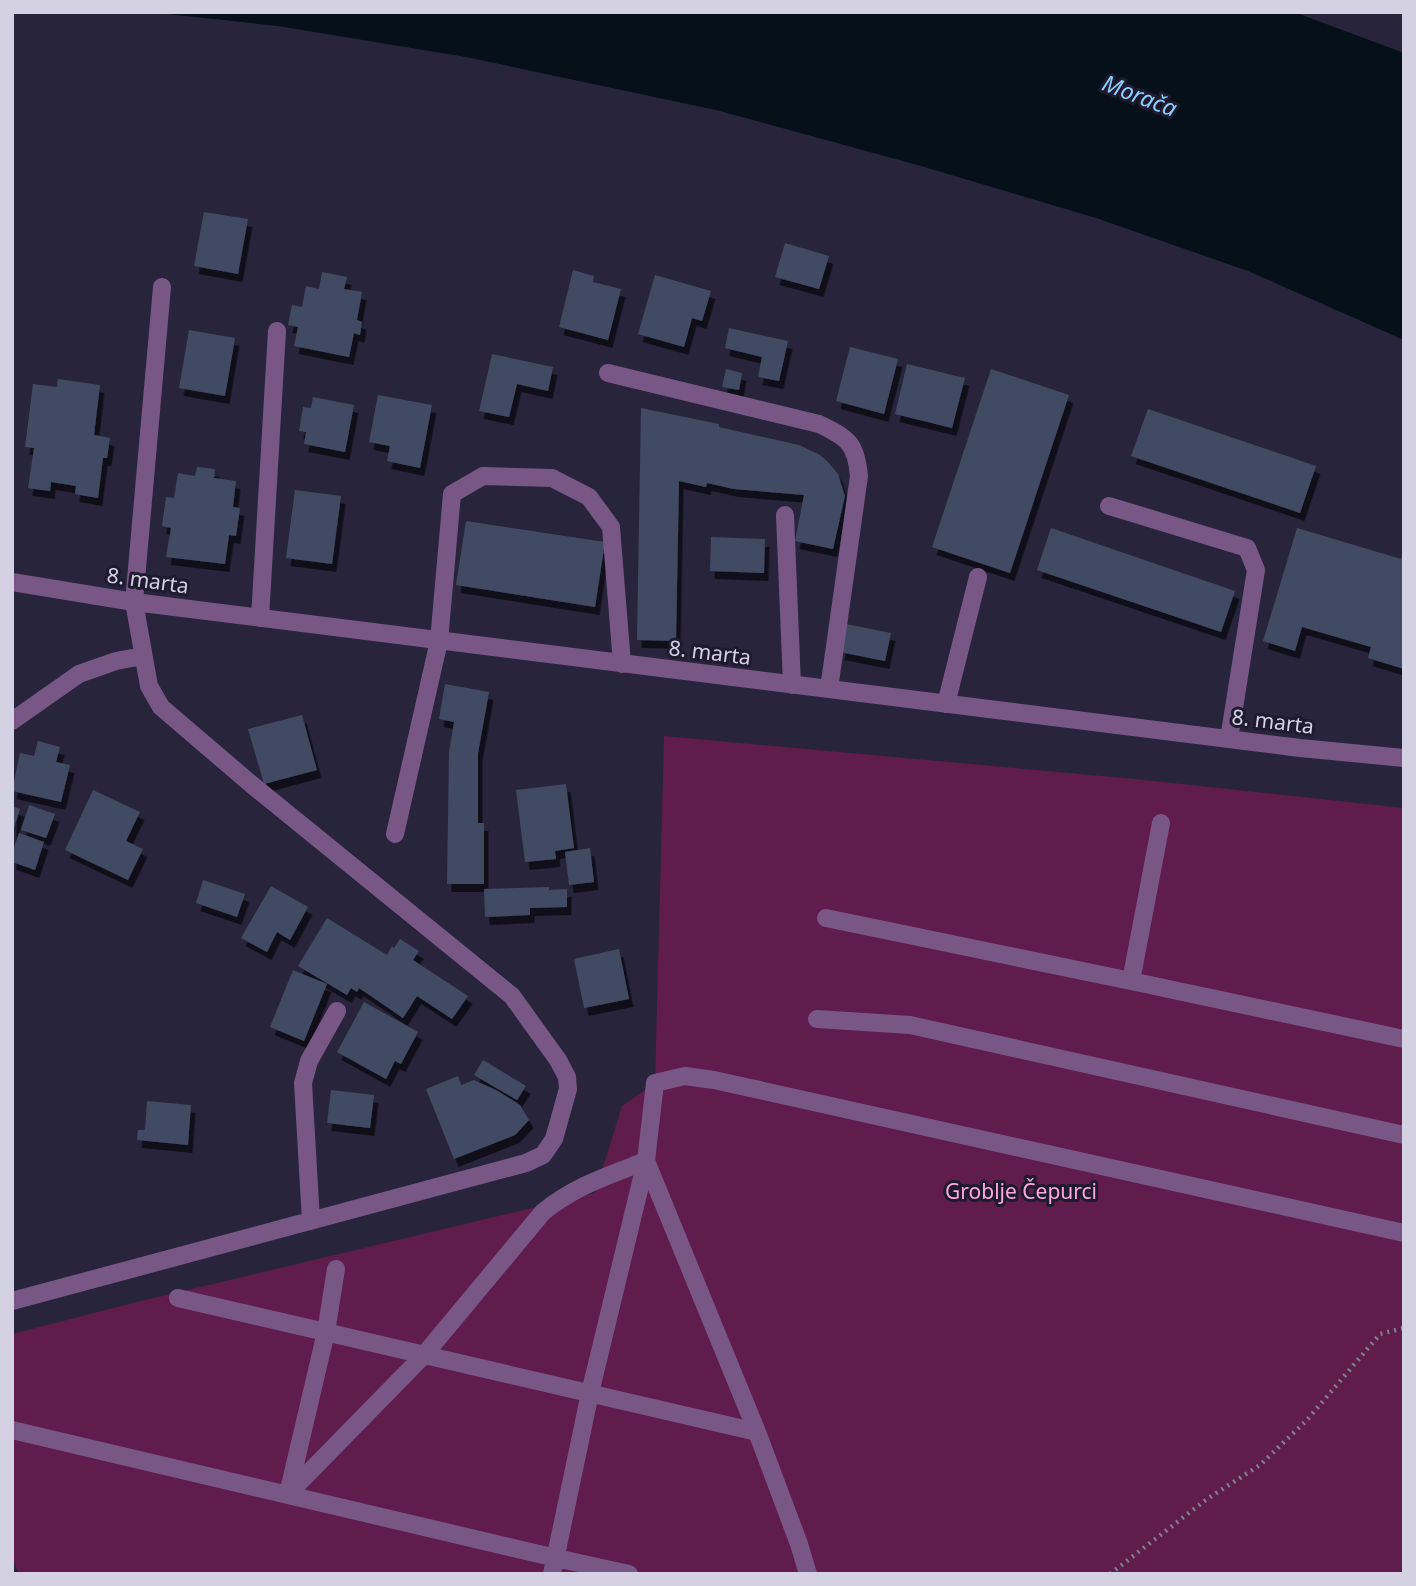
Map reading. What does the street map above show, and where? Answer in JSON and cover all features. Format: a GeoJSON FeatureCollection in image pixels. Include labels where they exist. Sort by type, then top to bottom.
{"type":"FeatureCollection","features":[{"type":"Feature","properties":{"kind":"street"},"geometry":{"type":"LineString","coordinates":[[12,1301],[526,1163],[543,1155],[554,1139],[568,1089],[567,1077],[558,1059],[512,996],[251,784],[161,707],[149,686],[134,602],[162,288]]}},
{"type":"Feature","properties":{"kind":"street"},"geometry":{"type":"LineString","coordinates":[[260,618],[277,331]]}},
{"type":"Feature","properties":{"kind":"street"},"geometry":{"type":"LineString","coordinates":[[608,373],[819,424],[843,436],[857,454],[859,476],[830,689]]}},
{"type":"Feature","properties":{"kind":"street"},"geometry":{"type":"LineString","coordinates":[[395,834],[439,641],[452,494],[484,476],[552,478],[589,497],[611,527],[622,664]]}},
{"type":"Feature","properties":{"kind":"street"},"geometry":{"type":"LineString","coordinates":[[1108,506],[1247,548],[1256,570],[1229,739]]}},
{"type":"Feature","properties":{"kind":"street"},"geometry":{"type":"LineString","coordinates":[[785,515],[792,685]]}},
{"type":"Feature","properties":{"kind":"street"},"geometry":{"type":"LineString","coordinates":[[946,704],[978,577]]}},
{"type":"Feature","properties":{"kind":"street","name":"8. marta"},"geometry":{"type":"LineString","coordinates":[[12,582],[134,602],[439,641],[1229,739],[1404,758]]}},
{"type":"Feature","properties":{"kind":"street"},"geometry":{"type":"LineString","coordinates":[[12,720],[79,674],[143,656]]}},
{"type":"Feature","properties":{"kind":"street"},"geometry":{"type":"LineString","coordinates":[[1131,981],[1161,823]]}},
{"type":"Feature","properties":{"kind":"street"},"geometry":{"type":"LineString","coordinates":[[826,918],[1404,1039]]}},
{"type":"Feature","properties":{"kind":"street"},"geometry":{"type":"LineString","coordinates":[[311,1221],[303,1083],[309,1061],[337,1011]]}},
{"type":"Feature","properties":{"kind":"street"},"geometry":{"type":"LineString","coordinates":[[817,1019],[910,1025],[1404,1135]]}},
{"type":"Feature","properties":{"kind":"street"},"geometry":{"type":"LineString","coordinates":[[554,1566],[590,1393],[646,1161],[655,1083],[685,1076],[727,1083],[1404,1233]]}},
{"type":"Feature","properties":{"kind":"street"},"geometry":{"type":"LineString","coordinates":[[288,1494],[424,1355],[542,1212],[582,1185],[646,1161]]}},
{"type":"Feature","properties":{"kind":"street"},"geometry":{"type":"LineString","coordinates":[[646,1161],[757,1432],[799,1544],[807,1574]]}},
{"type":"Feature","properties":{"kind":"street"},"geometry":{"type":"LineString","coordinates":[[288,1494],[326,1332],[336,1269]]}},
{"type":"Feature","properties":{"kind":"street"},"geometry":{"type":"LineString","coordinates":[[178,1298],[757,1432]]}},
{"type":"Feature","properties":{"kind":"street"},"geometry":{"type":"LineString","coordinates":[[12,1430],[288,1494],[554,1566],[629,1574]]}},
{"type":"Feature","properties":{"kind":"path"},"geometry":{"type":"LineString","coordinates":[[1110,1574],[1207,1499],[1260,1465],[1307,1420],[1380,1334],[1404,1328]]}},
{"type":"Feature","properties":{"kind":"green space","name":"Groblje Čepurci"},"geometry":{"type":"Polygon","coordinates":[[[664,736],[1135,779],[1404,808],[1404,1574],[19,1574],[12,1558],[12,1334],[595,1193],[622,1106],[655,1083],[664,736]]]}},
{"type":"Feature","properties":{"kind":"water","name":"Morača"},"geometry":{"type":"Polygon","coordinates":[[[149,12],[1294,12],[1404,53],[1404,340],[1248,271],[1096,218],[921,166],[716,110],[466,57],[278,26],[149,12]]]}},
{"type":"Feature","properties":{"kind":"building"},"geometry":{"type":"Polygon","coordinates":[[[204,212],[248,219],[238,274],[194,266],[204,212]]]}},
{"type":"Feature","properties":{"kind":"building"},"geometry":{"type":"Polygon","coordinates":[[[785,243],[829,256],[819,289],[775,277],[785,243]]]}},
{"type":"Feature","properties":{"kind":"building"},"geometry":{"type":"Polygon","coordinates":[[[573,270],[594,276],[593,282],[621,289],[608,340],[559,327],[573,270]]]}},
{"type":"Feature","properties":{"kind":"building"},"geometry":{"type":"Polygon","coordinates":[[[322,272],[347,277],[344,289],[362,292],[357,320],[362,322],[360,335],[354,333],[349,357],[294,346],[298,327],[288,325],[292,305],[302,307],[306,286],[319,289],[322,272]]]}},
{"type":"Feature","properties":{"kind":"building"},"geometry":{"type":"Polygon","coordinates":[[[655,275],[711,291],[702,321],[692,318],[684,347],[638,334],[655,275]]]}},
{"type":"Feature","properties":{"kind":"building"},"geometry":{"type":"Polygon","coordinates":[[[729,328],[788,341],[779,381],[758,377],[762,357],[725,348],[729,328]]]}},
{"type":"Feature","properties":{"kind":"building"},"geometry":{"type":"Polygon","coordinates":[[[189,330],[235,338],[225,396],[179,388],[189,330]]]}},
{"type":"Feature","properties":{"kind":"building"},"geometry":{"type":"Polygon","coordinates":[[[850,347],[898,359],[884,414],[836,401],[850,347]]]}},
{"type":"Feature","properties":{"kind":"building"},"geometry":{"type":"Polygon","coordinates":[[[492,354],[553,367],[548,391],[517,384],[509,417],[479,411],[492,354]]]}},
{"type":"Feature","properties":{"kind":"building"},"geometry":{"type":"Polygon","coordinates":[[[907,364],[965,378],[952,428],[895,414],[907,364]]]}},
{"type":"Feature","properties":{"kind":"building"},"geometry":{"type":"Polygon","coordinates":[[[726,369],[742,373],[739,390],[722,387],[726,369]]]}},
{"type":"Feature","properties":{"kind":"building"},"geometry":{"type":"Polygon","coordinates":[[[991,369],[1069,395],[1010,573],[932,547],[991,369]]]}},
{"type":"Feature","properties":{"kind":"building"},"geometry":{"type":"Polygon","coordinates":[[[58,379],[100,385],[94,435],[110,438],[107,458],[103,458],[98,498],[75,494],[76,486],[51,482],[50,491],[28,488],[34,448],[25,447],[33,384],[57,387],[58,379]]]}},
{"type":"Feature","properties":{"kind":"building"},"geometry":{"type":"Polygon","coordinates":[[[378,395],[432,405],[420,468],[387,461],[390,446],[369,442],[378,395]]]}},
{"type":"Feature","properties":{"kind":"building"},"geometry":{"type":"Polygon","coordinates":[[[313,397],[354,405],[345,452],[304,444],[306,432],[299,431],[303,407],[311,408],[313,397]]]}},
{"type":"Feature","properties":{"kind":"building"},"geometry":{"type":"Polygon","coordinates":[[[641,408],[719,424],[719,427],[799,445],[820,455],[838,474],[845,496],[833,549],[795,541],[804,495],[734,489],[707,483],[706,487],[679,481],[676,641],[637,640],[641,408]]]}},
{"type":"Feature","properties":{"kind":"building"},"geometry":{"type":"Polygon","coordinates":[[[1148,409],[1316,466],[1300,513],[1131,456],[1148,409]]]}},
{"type":"Feature","properties":{"kind":"building"},"geometry":{"type":"Polygon","coordinates":[[[197,467],[215,469],[214,478],[236,481],[233,507],[240,508],[236,536],[229,535],[225,564],[166,557],[171,528],[162,526],[166,497],[174,498],[178,473],[195,476],[197,467]]]}},
{"type":"Feature","properties":{"kind":"building"},"geometry":{"type":"Polygon","coordinates":[[[295,490],[341,496],[332,564],[286,558],[295,490]]]}},
{"type":"Feature","properties":{"kind":"building"},"geometry":{"type":"Polygon","coordinates":[[[466,521],[605,542],[595,607],[456,585],[466,521]]]}},
{"type":"Feature","properties":{"kind":"building"},"geometry":{"type":"Polygon","coordinates":[[[1051,528],[1235,591],[1221,632],[1037,570],[1051,528]]]}},
{"type":"Feature","properties":{"kind":"building"},"geometry":{"type":"Polygon","coordinates":[[[1297,528],[1401,559],[1404,551],[1404,669],[1368,658],[1371,647],[1302,627],[1295,651],[1263,641],[1297,528]]]}},
{"type":"Feature","properties":{"kind":"building"},"geometry":{"type":"Polygon","coordinates":[[[711,537],[765,539],[764,573],[710,571],[711,537]]]}},
{"type":"Feature","properties":{"kind":"building"},"geometry":{"type":"Polygon","coordinates":[[[846,624],[891,633],[885,661],[840,652],[846,624]]]}},
{"type":"Feature","properties":{"kind":"building"},"geometry":{"type":"Polygon","coordinates":[[[445,684],[489,692],[478,753],[478,823],[484,823],[484,884],[447,884],[449,752],[454,722],[439,719],[445,684]]]}},
{"type":"Feature","properties":{"kind":"building"},"geometry":{"type":"Polygon","coordinates":[[[302,715],[317,770],[264,784],[248,729],[302,715]]]}},
{"type":"Feature","properties":{"kind":"building"},"geometry":{"type":"Polygon","coordinates":[[[38,741],[60,747],[56,762],[70,765],[61,802],[12,791],[20,753],[34,756],[38,741]]]}},
{"type":"Feature","properties":{"kind":"building"},"geometry":{"type":"Polygon","coordinates":[[[566,784],[574,848],[555,851],[556,859],[525,862],[516,790],[566,784]]]}},
{"type":"Feature","properties":{"kind":"building"},"geometry":{"type":"Polygon","coordinates":[[[93,790],[140,812],[126,841],[143,849],[128,880],[65,850],[93,790]]]}},
{"type":"Feature","properties":{"kind":"building"},"geometry":{"type":"Polygon","coordinates":[[[29,805],[55,814],[46,838],[21,830],[29,805]]]}},
{"type":"Feature","properties":{"kind":"building"},"geometry":{"type":"Polygon","coordinates":[[[12,806],[20,809],[13,831],[12,831],[12,806]]]}},
{"type":"Feature","properties":{"kind":"building"},"geometry":{"type":"Polygon","coordinates":[[[19,833],[44,842],[35,870],[12,862],[12,853],[19,833]]]}},
{"type":"Feature","properties":{"kind":"building"},"geometry":{"type":"Polygon","coordinates":[[[590,848],[594,882],[569,885],[565,852],[590,848]]]}},
{"type":"Feature","properties":{"kind":"building"},"geometry":{"type":"Polygon","coordinates":[[[203,880],[245,894],[237,917],[196,903],[203,880]]]}},
{"type":"Feature","properties":{"kind":"building"},"geometry":{"type":"Polygon","coordinates":[[[271,886],[308,907],[290,940],[277,932],[267,952],[241,938],[271,886]]]}},
{"type":"Feature","properties":{"kind":"building"},"geometry":{"type":"Polygon","coordinates":[[[549,887],[549,890],[567,889],[567,907],[530,908],[530,915],[485,917],[484,889],[549,887]]]}},
{"type":"Feature","properties":{"kind":"building"},"geometry":{"type":"Polygon","coordinates":[[[327,918],[387,955],[400,939],[419,951],[413,960],[468,996],[452,1019],[417,996],[403,1018],[359,988],[357,992],[351,988],[347,995],[298,966],[327,918]]]}},
{"type":"Feature","properties":{"kind":"building"},"geometry":{"type":"Polygon","coordinates":[[[619,949],[629,999],[584,1008],[574,959],[619,949]]]}},
{"type":"Feature","properties":{"kind":"building"},"geometry":{"type":"Polygon","coordinates":[[[293,970],[327,984],[304,1041],[270,1027],[293,970]]]}},
{"type":"Feature","properties":{"kind":"building"},"geometry":{"type":"Polygon","coordinates":[[[364,1002],[418,1032],[401,1064],[395,1061],[386,1079],[337,1052],[364,1002]]]}},
{"type":"Feature","properties":{"kind":"building"},"geometry":{"type":"Polygon","coordinates":[[[483,1060],[526,1086],[517,1100],[474,1075],[483,1060]]]}},
{"type":"Feature","properties":{"kind":"building"},"geometry":{"type":"Polygon","coordinates":[[[458,1076],[461,1085],[474,1080],[498,1091],[520,1105],[529,1120],[515,1135],[454,1159],[426,1089],[458,1076]]]}},
{"type":"Feature","properties":{"kind":"building"},"geometry":{"type":"Polygon","coordinates":[[[331,1090],[374,1095],[370,1128],[327,1123],[331,1090]]]}},
{"type":"Feature","properties":{"kind":"building"},"geometry":{"type":"Polygon","coordinates":[[[147,1101],[191,1105],[188,1145],[137,1140],[138,1130],[145,1130],[147,1101]]]}}]}
